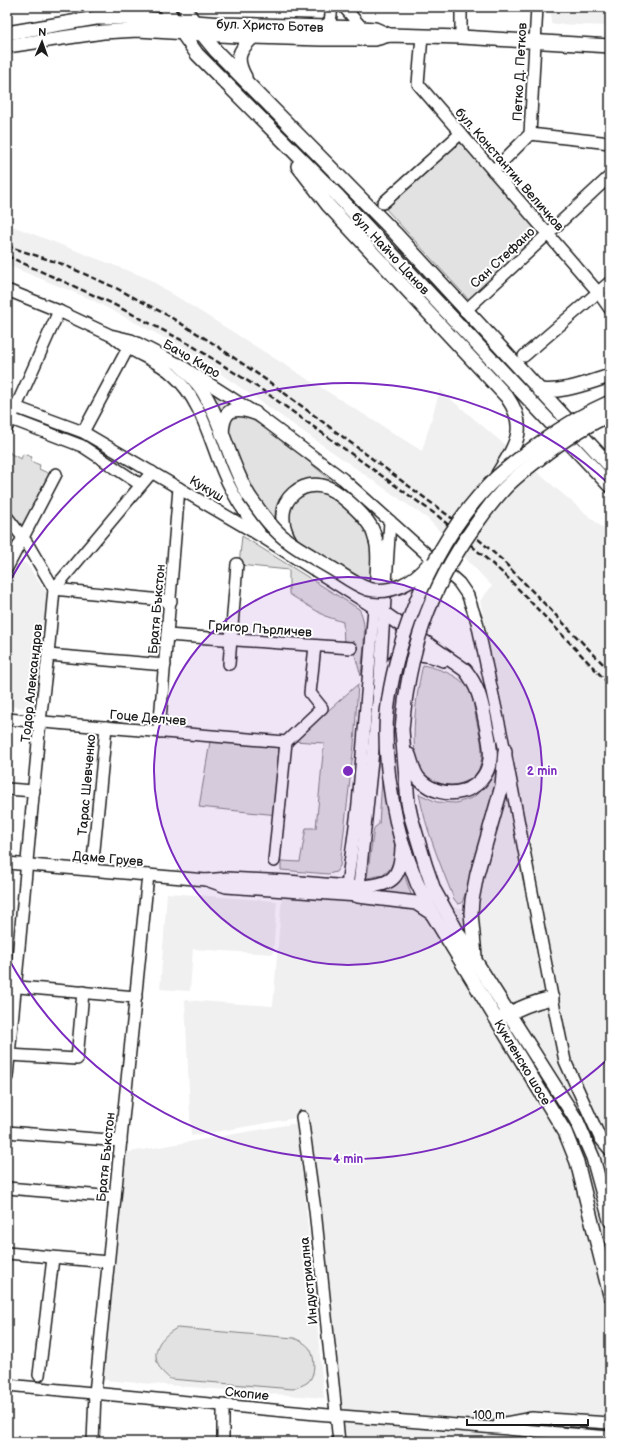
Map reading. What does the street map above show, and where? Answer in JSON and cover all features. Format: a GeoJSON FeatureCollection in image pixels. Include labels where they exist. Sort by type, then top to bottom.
{"type":"FeatureCollection","features":[{"type":"Feature","properties":{"kind":"main road"},"geometry":{"type":"LineString","coordinates":[[96,18],[112,11],[117,7]]}},
{"type":"Feature","properties":{"kind":"main road","name":"бул. Найчо Цанов"},"geometry":{"type":"LineString","coordinates":[[166,7],[181,33],[197,54],[336,194],[610,486]]}},
{"type":"Feature","properties":{"kind":"main road","name":"бул. Найчо Цанов"},"geometry":{"type":"LineString","coordinates":[[184,7],[192,22],[248,84],[395,233],[610,466]]}},
{"type":"Feature","properties":{"kind":"main road","name":"бул. Христо Ботев"},"geometry":{"type":"LineString","coordinates":[[7,33],[96,18],[141,18],[222,24],[362,28],[375,29],[389,35]]}},
{"type":"Feature","properties":{"kind":"main road","name":"бул. Христо Ботев"},"geometry":{"type":"LineString","coordinates":[[7,46],[103,32],[139,30],[253,37],[375,39],[389,35],[461,37],[610,46]]}},
{"type":"Feature","properties":{"kind":"main road"},"geometry":{"type":"LineString","coordinates":[[248,84],[240,67],[239,57],[244,45],[253,37]]}},
{"type":"Feature","properties":{"kind":"main road"},"geometry":{"type":"LineString","coordinates":[[271,129],[328,205],[507,397],[516,413],[518,424],[517,435],[515,445],[497,477]]}},
{"type":"Feature","properties":{"kind":"main road"},"geometry":{"type":"LineString","coordinates":[[180,365],[193,378],[206,397],[234,466],[249,496],[261,513],[291,543],[356,583],[369,589],[381,590],[396,588],[409,583],[420,575],[474,503],[497,477],[527,452],[562,427],[610,402]]}},
{"type":"Feature","properties":{"kind":"main road"},"geometry":{"type":"LineString","coordinates":[[539,390],[552,392],[563,390],[610,376]]}},
{"type":"Feature","properties":{"kind":"main road"},"geometry":{"type":"LineString","coordinates":[[222,434],[223,419],[230,411],[242,409],[255,413]]}},
{"type":"Feature","properties":{"kind":"main road"},"geometry":{"type":"LineString","coordinates":[[291,543],[284,529],[282,520],[285,505],[288,498],[294,492],[307,486],[324,486],[340,495],[365,518],[370,525],[377,543],[379,611],[465,670],[476,686],[480,697],[490,745],[491,758],[488,768],[479,781],[465,791],[447,793],[437,791],[419,779],[415,772],[402,730],[406,686],[417,641],[425,617],[437,589],[458,550],[503,489],[523,471],[568,437],[610,415]]}},
{"type":"Feature","properties":{"kind":"main road"},"geometry":{"type":"LineString","coordinates":[[353,891],[384,884],[399,871],[402,844],[395,816],[388,764],[386,732],[388,701],[393,673],[414,605],[441,548]]}},
{"type":"Feature","properties":{"kind":"main road"},"geometry":{"type":"LineString","coordinates":[[379,693],[394,663],[400,658],[407,656],[424,654],[435,656],[465,670]]}},
{"type":"Feature","properties":{"kind":"main road","name":"Кукленско шосе"},"geometry":{"type":"LineString","coordinates":[[402,730],[408,803],[417,838],[434,890],[456,929],[577,1120],[593,1158],[610,1220]]}},
{"type":"Feature","properties":{"kind":"main road"},"geometry":{"type":"LineString","coordinates":[[475,959],[471,912],[472,900],[477,874],[502,786],[505,752]]}},
{"type":"Feature","properties":{"kind":"main road","name":"Кукленско шосе"},"geometry":{"type":"LineString","coordinates":[[402,844],[417,883],[433,915],[565,1132],[577,1162],[610,1295]]}},
{"type":"Feature","properties":{"kind":"main road"},"geometry":{"type":"LineString","coordinates":[[353,891],[416,903],[433,915]]}},
{"type":"Feature","properties":{"kind":"main road"},"geometry":{"type":"LineString","coordinates":[[498,1020],[510,1013],[537,1002],[552,998]]}},
{"type":"Feature","properties":{"kind":"street"},"geometry":{"type":"LineString","coordinates":[[323,27],[330,22],[332,7]]}},
{"type":"Feature","properties":{"kind":"street"},"geometry":{"type":"LineString","coordinates":[[344,7],[362,28]]}},
{"type":"Feature","properties":{"kind":"street"},"geometry":{"type":"LineString","coordinates":[[461,37],[462,7]]}},
{"type":"Feature","properties":{"kind":"street","name":"Петко Д. Петков"},"geometry":{"type":"LineString","coordinates":[[493,171],[530,134],[537,7]]}},
{"type":"Feature","properties":{"kind":"street","name":"бул. Константин Величков"},"geometry":{"type":"LineString","coordinates":[[422,36],[418,84],[460,134],[548,233],[598,292],[610,309]]}},
{"type":"Feature","properties":{"kind":"street"},"geometry":{"type":"LineString","coordinates":[[383,203],[460,134]]}},
{"type":"Feature","properties":{"kind":"street"},"geometry":{"type":"LineString","coordinates":[[530,134],[610,143]]}},
{"type":"Feature","properties":{"kind":"street","name":"Сан Стефано"},"geometry":{"type":"LineString","coordinates":[[466,310],[610,176]]}},
{"type":"Feature","properties":{"kind":"street"},"geometry":{"type":"LineString","coordinates":[[524,356],[610,282]]}},
{"type":"Feature","properties":{"kind":"street","name":"Бачо Киро"},"geometry":{"type":"LineString","coordinates":[[7,290],[110,334],[131,340],[180,365],[255,413],[344,479],[459,583],[468,596],[477,622],[505,752],[565,1061],[600,1138],[610,1150]]}},
{"type":"Feature","properties":{"kind":"street"},"geometry":{"type":"LineString","coordinates":[[59,311],[12,406],[9,423],[82,446],[141,485]]}},
{"type":"Feature","properties":{"kind":"street","name":"Бачо Киро"},"geometry":{"type":"LineString","coordinates":[[110,334],[128,348],[155,362],[174,375],[191,397],[199,410],[229,486],[250,521],[264,538]]}},
{"type":"Feature","properties":{"kind":"street"},"geometry":{"type":"LineString","coordinates":[[83,432],[128,348]]}},
{"type":"Feature","properties":{"kind":"street","name":"Кукуш"},"geometry":{"type":"LineString","coordinates":[[12,406],[83,432],[264,538],[379,611]]}},
{"type":"Feature","properties":{"kind":"street"},"geometry":{"type":"LineString","coordinates":[[54,589],[152,472]]}},
{"type":"Feature","properties":{"kind":"street"},"geometry":{"type":"LineString","coordinates":[[7,568],[56,474]]}},
{"type":"Feature","properties":{"kind":"street","name":"Братя Бъкстон"},"geometry":{"type":"LineString","coordinates":[[159,732],[171,601],[179,488]]}},
{"type":"Feature","properties":{"kind":"street"},"geometry":{"type":"LineString","coordinates":[[7,517],[54,589]]}},
{"type":"Feature","properties":{"kind":"street"},"geometry":{"type":"LineString","coordinates":[[353,891],[358,804],[390,520]]}},
{"type":"Feature","properties":{"kind":"street"},"geometry":{"type":"LineString","coordinates":[[229,664],[237,564]]}},
{"type":"Feature","properties":{"kind":"street"},"geometry":{"type":"LineString","coordinates":[[54,589],[171,601]]}},
{"type":"Feature","properties":{"kind":"street","name":"Тодор Александров"},"geometry":{"type":"LineString","coordinates":[[7,1077],[11,986],[27,865],[54,589]]}},
{"type":"Feature","properties":{"kind":"street"},"geometry":{"type":"LineString","coordinates":[[353,891],[379,693],[379,611]]}},
{"type":"Feature","properties":{"kind":"street","name":"Григор Пърличев"},"geometry":{"type":"LineString","coordinates":[[168,635],[351,648]]}},
{"type":"Feature","properties":{"kind":"street"},"geometry":{"type":"LineString","coordinates":[[274,861],[286,742],[322,708],[310,693],[315,646]]}},
{"type":"Feature","properties":{"kind":"street"},"geometry":{"type":"LineString","coordinates":[[48,655],[165,665]]}},
{"type":"Feature","properties":{"kind":"street","name":"Гоце Делчев"},"geometry":{"type":"LineString","coordinates":[[7,719],[286,742]]}},
{"type":"Feature","properties":{"kind":"street","name":"Тарас Шевченко"},"geometry":{"type":"LineString","coordinates":[[92,870],[106,727]]}},
{"type":"Feature","properties":{"kind":"street"},"geometry":{"type":"LineString","coordinates":[[7,789],[34,791]]}},
{"type":"Feature","properties":{"kind":"street","name":"Даме Груев"},"geometry":{"type":"LineString","coordinates":[[7,863],[206,880],[227,878],[288,880],[353,891]]}},
{"type":"Feature","properties":{"kind":"street","name":"Братя Бъкстон"},"geometry":{"type":"LineString","coordinates":[[93,1442],[95,1393],[148,876]]}},
{"type":"Feature","properties":{"kind":"street"},"geometry":{"type":"LineString","coordinates":[[11,986],[136,997]]}},
{"type":"Feature","properties":{"kind":"street"},"geometry":{"type":"LineString","coordinates":[[9,1054],[77,1059],[83,992]]}},
{"type":"Feature","properties":{"kind":"street","name":"Индустриална"},"geometry":{"type":"LineString","coordinates":[[302,1117],[315,1210],[339,1442]]}},
{"type":"Feature","properties":{"kind":"street"},"geometry":{"type":"LineString","coordinates":[[7,1132],[121,1141]]}},
{"type":"Feature","properties":{"kind":"street"},"geometry":{"type":"LineString","coordinates":[[7,1188],[115,1197]]}},
{"type":"Feature","properties":{"kind":"street"},"geometry":{"type":"LineString","coordinates":[[7,1253],[108,1262]]}},
{"type":"Feature","properties":{"kind":"street"},"geometry":{"type":"LineString","coordinates":[[39,1375],[53,1258]]}},
{"type":"Feature","properties":{"kind":"street","name":"Скопие"},"geometry":{"type":"LineString","coordinates":[[7,1385],[336,1416],[610,1437]]}},
{"type":"Feature","properties":{"kind":"street"},"geometry":{"type":"LineString","coordinates":[[223,1405],[223,1442]]}},
{"type":"Feature","properties":{"kind":"street","name":"Скопие"},"geometry":{"type":"LineString","coordinates":[[485,1427],[532,1418],[610,1424]]}},
{"type":"Feature","properties":{"kind":"shaded area"},"geometry":{"type":"Polygon","coordinates":[[[551,7],[610,7],[610,26],[551,24],[551,7]]]}},
{"type":"Feature","properties":{"kind":"shaded area"},"geometry":{"type":"Polygon","coordinates":[[[459,141],[544,234],[470,301],[385,208],[459,141]]]}},
{"type":"Feature","properties":{"kind":"shaded area"},"geometry":{"type":"Polygon","coordinates":[[[7,224],[147,278],[422,451],[440,390],[610,534],[610,1442],[338,1442],[307,1116],[191,1136],[185,1000],[273,1006],[282,895],[473,909],[515,763],[480,601],[492,586],[428,519],[184,348],[90,299],[7,265],[7,224]]]}},
{"type":"Feature","properties":{"kind":"shaded area"},"geometry":{"type":"Polygon","coordinates":[[[206,388],[233,404],[221,413],[206,388]]]}},
{"type":"Feature","properties":{"kind":"shaded area"},"geometry":{"type":"Polygon","coordinates":[[[240,414],[266,428],[337,485],[325,479],[315,478],[294,484],[279,500],[276,508],[275,519],[251,488],[240,464],[226,426],[228,420],[240,414]]]}},
{"type":"Feature","properties":{"kind":"shaded area"},"geometry":{"type":"Polygon","coordinates":[[[7,448],[11,454],[21,459],[23,454],[32,457],[30,461],[40,465],[39,469],[50,474],[22,534],[7,513],[7,448]]]}},
{"type":"Feature","properties":{"kind":"shaded area"},"geometry":{"type":"Polygon","coordinates":[[[313,490],[328,494],[339,501],[358,521],[367,534],[371,551],[370,583],[299,540],[291,530],[288,518],[291,505],[298,497],[313,490]]]}},
{"type":"Feature","properties":{"kind":"shaded area"},"geometry":{"type":"Polygon","coordinates":[[[242,536],[359,609],[364,623],[361,676],[352,645],[344,644],[343,622],[325,616],[289,594],[289,570],[239,565],[242,536]]]}},
{"type":"Feature","properties":{"kind":"shaded area"},"geometry":{"type":"Polygon","coordinates":[[[20,561],[27,564],[47,594],[37,709],[7,706],[7,586],[20,561]]]}},
{"type":"Feature","properties":{"kind":"shaded area"},"geometry":{"type":"Polygon","coordinates":[[[423,665],[451,674],[463,682],[468,688],[472,697],[482,754],[480,766],[476,774],[469,780],[461,783],[452,785],[434,782],[426,777],[420,770],[416,761],[414,734],[416,703],[423,665]]]}},
{"type":"Feature","properties":{"kind":"shaded area"},"geometry":{"type":"Polygon","coordinates":[[[358,684],[354,745],[340,866],[336,872],[328,874],[281,870],[281,861],[300,862],[306,828],[316,828],[324,743],[294,741],[358,684]]]}},
{"type":"Feature","properties":{"kind":"shaded area"},"geometry":{"type":"Polygon","coordinates":[[[211,736],[286,742],[278,815],[199,807],[211,736]]]}},
{"type":"Feature","properties":{"kind":"shaded area"},"geometry":{"type":"Polygon","coordinates":[[[497,754],[498,778],[466,891],[462,903],[458,904],[454,899],[434,847],[425,821],[419,794],[437,802],[456,803],[472,798],[486,787],[495,772],[497,754]]]}},
{"type":"Feature","properties":{"kind":"shaded area"},"geometry":{"type":"Polygon","coordinates":[[[382,780],[395,845],[395,857],[390,869],[383,875],[367,878],[374,828],[379,824],[382,780]]]}},
{"type":"Feature","properties":{"kind":"shaded area"},"geometry":{"type":"Polygon","coordinates":[[[404,874],[412,897],[370,892],[400,879],[404,874]]]}},
{"type":"Feature","properties":{"kind":"shaded area"},"geometry":{"type":"Polygon","coordinates":[[[167,893],[277,901],[273,954],[193,949],[190,991],[160,989],[167,893]]]}},
{"type":"Feature","properties":{"kind":"shaded area"},"geometry":{"type":"Polygon","coordinates":[[[298,1123],[324,1398],[103,1380],[124,1153],[298,1123]]]}},
{"type":"Feature","properties":{"kind":"shaded area"},"geometry":{"type":"Polygon","coordinates":[[[177,1328],[294,1338],[305,1344],[312,1352],[314,1366],[311,1379],[303,1385],[293,1389],[170,1379],[162,1371],[158,1363],[156,1351],[161,1340],[177,1328]]]}},
{"type":"Feature","properties":{"kind":"railway"},"geometry":{"type":"LineString","coordinates":[[7,246],[62,264],[116,288],[167,315],[211,342],[272,384],[469,531],[502,560],[610,671]]}},
{"type":"Feature","properties":{"kind":"railway"},"geometry":{"type":"LineString","coordinates":[[7,256],[111,303],[191,345],[265,392],[438,516],[506,576],[610,685]]}}]}
